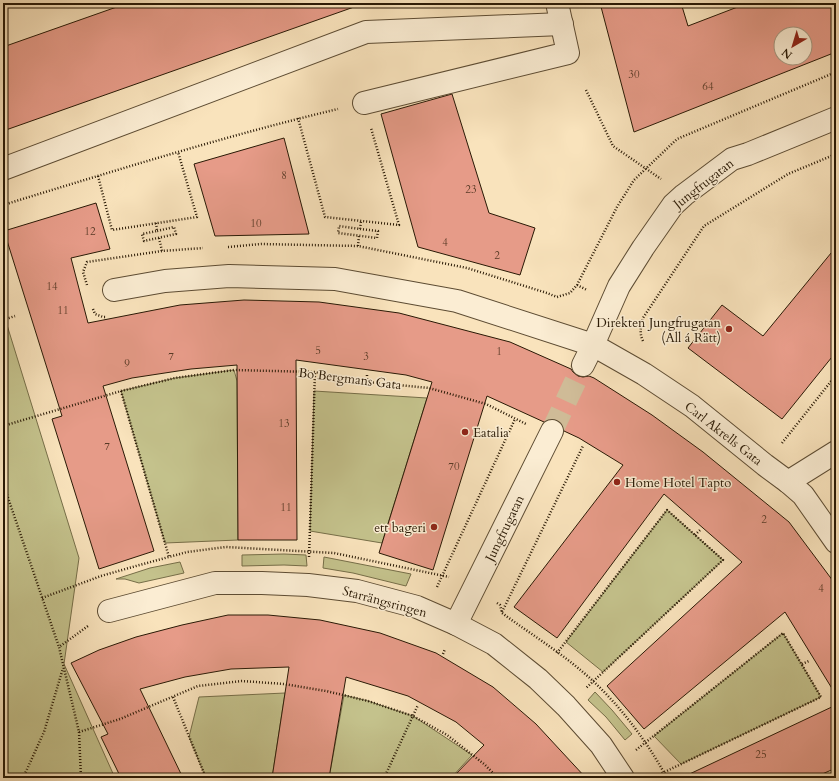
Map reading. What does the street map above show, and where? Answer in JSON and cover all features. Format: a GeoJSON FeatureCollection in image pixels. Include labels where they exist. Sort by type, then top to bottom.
{"type":"FeatureCollection","features":[{"type":"Feature","properties":{"kind":"street"},"geometry":{"type":"LineString","coordinates":[[364,103],[568,53],[557,3]]}},
{"type":"Feature","properties":{"kind":"street"},"geometry":{"type":"LineString","coordinates":[[3,168],[366,32],[562,24]]}},
{"type":"Feature","properties":{"kind":"street","name":"Jungfrugatan"},"geometry":{"type":"LineString","coordinates":[[583,365],[619,286],[655,230],[673,206],[684,195],[732,159],[748,154],[836,118]]}},
{"type":"Feature","properties":{"kind":"street"},"geometry":{"type":"LineString","coordinates":[[114,290],[165,281],[229,276],[335,278],[457,300],[593,345]]}},
{"type":"Feature","properties":{"kind":"street","name":"Carl Akrells Gata"},"geometry":{"type":"LineString","coordinates":[[593,345],[644,374],[692,406],[788,482],[803,495],[836,542]]}},
{"type":"Feature","properties":{"kind":"street","name":"Jungfrugatan"},"geometry":{"type":"LineString","coordinates":[[456,624],[551,434]]}},
{"type":"Feature","properties":{"kind":"street"},"geometry":{"type":"LineString","coordinates":[[788,482],[836,452]]}},
{"type":"Feature","properties":{"kind":"street","name":"Starrängsringen"},"geometry":{"type":"LineString","coordinates":[[109,611],[215,583],[308,585],[357,591],[417,607],[456,624],[494,644],[538,679],[566,706],[601,745],[619,772]]}},
{"type":"Feature","properties":{"kind":"path"},"geometry":{"type":"LineString","coordinates":[[223,247],[261,244],[358,246],[467,268],[557,297],[570,292],[577,284],[617,207],[634,180],[677,139],[836,72]]}},
{"type":"Feature","properties":{"kind":"path"},"geometry":{"type":"LineString","coordinates":[[586,90],[613,146],[684,195]]}},
{"type":"Feature","properties":{"kind":"path"},"geometry":{"type":"LineString","coordinates":[[3,205],[178,152],[298,118],[364,103],[399,225],[325,217],[298,118]]}},
{"type":"Feature","properties":{"kind":"path"},"geometry":{"type":"LineString","coordinates":[[98,176],[112,230],[198,217],[178,152]]}},
{"type":"Feature","properties":{"kind":"path"},"geometry":{"type":"LineString","coordinates":[[644,343],[641,338],[640,329],[643,318],[704,226],[788,174],[836,154]]}},
{"type":"Feature","properties":{"kind":"path"},"geometry":{"type":"LineString","coordinates":[[360,229],[361,221]]}},
{"type":"Feature","properties":{"kind":"path"},"geometry":{"type":"LineString","coordinates":[[156,223],[157,231]]}},
{"type":"Feature","properties":{"kind":"path"},"geometry":{"type":"LineString","coordinates":[[339,226],[360,229],[378,231],[377,238],[338,233],[339,226]]}},
{"type":"Feature","properties":{"kind":"path"},"geometry":{"type":"LineString","coordinates":[[174,227],[176,234],[144,241],[142,234],[157,231],[174,227]]}},
{"type":"Feature","properties":{"kind":"path"},"geometry":{"type":"LineString","coordinates":[[358,246],[359,235]]}},
{"type":"Feature","properties":{"kind":"path"},"geometry":{"type":"LineString","coordinates":[[160,238],[162,251]]}},
{"type":"Feature","properties":{"kind":"path"},"geometry":{"type":"LineString","coordinates":[[87,287],[82,272],[87,262],[162,251],[208,248]]}},
{"type":"Feature","properties":{"kind":"path"},"geometry":{"type":"LineString","coordinates":[[93,307],[95,314],[103,317],[111,316]]}},
{"type":"Feature","properties":{"kind":"path"},"geometry":{"type":"LineString","coordinates":[[3,320],[15,316]]}},
{"type":"Feature","properties":{"kind":"path","name":"Bo Bergmans Gata"},"geometry":{"type":"LineString","coordinates":[[3,426],[174,376],[234,370],[315,372],[367,382],[429,388],[486,404],[515,419],[551,434]]}},
{"type":"Feature","properties":{"kind":"path"},"geometry":{"type":"LineString","coordinates":[[308,585],[315,372]]}},
{"type":"Feature","properties":{"kind":"path"},"geometry":{"type":"LineString","coordinates":[[367,373],[367,382]]}},
{"type":"Feature","properties":{"kind":"path"},"geometry":{"type":"LineString","coordinates":[[765,465],[836,375]]}},
{"type":"Feature","properties":{"kind":"path"},"geometry":{"type":"LineString","coordinates":[[121,391],[169,558]]}},
{"type":"Feature","properties":{"kind":"path"},"geometry":{"type":"LineString","coordinates":[[426,611],[515,419]]}},
{"type":"Feature","properties":{"kind":"path"},"geometry":{"type":"LineString","coordinates":[[487,641],[583,446]]}},
{"type":"Feature","properties":{"kind":"path"},"geometry":{"type":"LineString","coordinates":[[3,483],[59,647],[79,732],[81,778]]}},
{"type":"Feature","properties":{"kind":"path"},"geometry":{"type":"LineString","coordinates":[[557,653],[667,510],[723,560],[566,706]]}},
{"type":"Feature","properties":{"kind":"path"},"geometry":{"type":"LineString","coordinates":[[695,535],[700,530]]}},
{"type":"Feature","properties":{"kind":"path"},"geometry":{"type":"LineString","coordinates":[[59,647],[109,611]]}},
{"type":"Feature","properties":{"kind":"path"},"geometry":{"type":"LineString","coordinates":[[619,772],[783,633],[821,697],[652,778]]}},
{"type":"Feature","properties":{"kind":"path"},"geometry":{"type":"LineString","coordinates":[[802,664],[809,661]]}},
{"type":"Feature","properties":{"kind":"path"},"geometry":{"type":"LineString","coordinates":[[23,778],[44,732],[64,667]]}},
{"type":"Feature","properties":{"kind":"path"},"geometry":{"type":"LineString","coordinates":[[79,732],[120,719],[198,686],[242,681],[284,684],[326,691],[368,701],[413,716],[447,735],[484,764],[498,778]]}},
{"type":"Feature","properties":{"kind":"path"},"geometry":{"type":"LineString","coordinates":[[173,697],[206,778]]}},
{"type":"Feature","properties":{"kind":"path"},"geometry":{"type":"LineString","coordinates":[[384,778],[418,705]]}},
{"type":"Feature","properties":{"kind":"shaded area"},"geometry":{"type":"Polygon","coordinates":[[[3,312],[79,558],[64,664],[115,778],[3,778],[3,312]]]}},
{"type":"Feature","properties":{"kind":"shaded area"},"geometry":{"type":"Polygon","coordinates":[[[234,370],[237,381],[238,540],[165,543],[121,391],[175,378],[234,370]]]}},
{"type":"Feature","properties":{"kind":"shaded area"},"geometry":{"type":"Polygon","coordinates":[[[314,391],[427,398],[382,543],[310,531],[314,391]]]}},
{"type":"Feature","properties":{"kind":"shaded area"},"geometry":{"type":"Polygon","coordinates":[[[667,510],[723,560],[603,672],[566,642],[667,510]]]}},
{"type":"Feature","properties":{"kind":"shaded area"},"geometry":{"type":"Polygon","coordinates":[[[242,555],[306,555],[307,566],[242,566],[242,555]]]}},
{"type":"Feature","properties":{"kind":"shaded area"},"geometry":{"type":"Polygon","coordinates":[[[324,557],[411,574],[406,586],[353,573],[323,568],[324,557]]]}},
{"type":"Feature","properties":{"kind":"shaded area"},"geometry":{"type":"Polygon","coordinates":[[[180,562],[184,573],[139,583],[125,579],[116,579],[150,568],[180,562]]]}},
{"type":"Feature","properties":{"kind":"shaded area"},"geometry":{"type":"Polygon","coordinates":[[[783,633],[821,697],[681,764],[654,736],[783,633]]]}},
{"type":"Feature","properties":{"kind":"shaded area"},"geometry":{"type":"Polygon","coordinates":[[[595,692],[632,734],[625,740],[606,717],[588,700],[595,692]]]}},
{"type":"Feature","properties":{"kind":"shaded area"},"geometry":{"type":"Polygon","coordinates":[[[285,693],[272,778],[206,778],[189,737],[199,697],[285,693]]]}},
{"type":"Feature","properties":{"kind":"shaded area"},"geometry":{"type":"Polygon","coordinates":[[[344,695],[368,701],[413,716],[472,755],[451,778],[329,778],[344,695]]]}},
{"type":"Feature","properties":{"kind":"building"},"geometry":{"type":"Polygon","coordinates":[[[128,3],[354,3],[354,7],[3,131],[3,47],[128,3]]]}},
{"type":"Feature","properties":{"kind":"building"},"geometry":{"type":"Polygon","coordinates":[[[600,3],[681,3],[688,26],[748,3],[836,3],[836,52],[813,61],[813,26],[773,26],[773,66],[801,66],[634,132],[600,3]]]}},
{"type":"Feature","properties":{"kind":"building"},"geometry":{"type":"Polygon","coordinates":[[[452,94],[489,213],[535,228],[520,275],[418,247],[381,114],[452,94]]]}},
{"type":"Feature","properties":{"kind":"building"},"geometry":{"type":"Polygon","coordinates":[[[284,138],[309,234],[215,236],[194,164],[284,138]]]}},
{"type":"Feature","properties":{"kind":"building"},"geometry":{"type":"Polygon","coordinates":[[[96,203],[110,249],[71,258],[88,323],[180,305],[244,300],[319,302],[399,313],[510,342],[571,369],[578,376],[589,376],[594,378],[652,415],[703,452],[789,522],[836,585],[836,695],[785,612],[644,729],[607,686],[742,562],[664,494],[557,638],[514,607],[623,465],[579,438],[564,431],[563,424],[558,420],[551,419],[544,422],[487,396],[433,570],[379,553],[432,382],[406,375],[296,360],[297,540],[238,540],[237,365],[191,369],[132,378],[103,386],[154,551],[99,569],[52,419],[62,416],[4,231],[96,203]]]}},
{"type":"Feature","properties":{"kind":"building"},"geometry":{"type":"Polygon","coordinates":[[[836,247],[836,352],[782,419],[688,348],[722,305],[763,336],[836,247]]]}},
{"type":"Feature","properties":{"kind":"building"},"geometry":{"type":"Polygon","coordinates":[[[228,615],[268,615],[320,620],[380,633],[436,653],[493,687],[536,724],[586,778],[452,778],[484,745],[456,722],[408,696],[346,677],[329,778],[272,778],[289,667],[231,669],[185,677],[140,689],[183,778],[121,778],[101,737],[108,734],[71,663],[99,650],[136,637],[228,615]]]}},
{"type":"Feature","properties":{"kind":"building"},"geometry":{"type":"Polygon","coordinates":[[[836,705],[836,768],[813,778],[681,778],[836,705]]]}},
{"type":"Feature","properties":{"kind":"tunnel"},"geometry":{"type":"LineString","coordinates":[[552,431],[583,365]]}},
{"type":"Feature","properties":{"kind":"place","name":"Direkten Jungfrugatan (All á Rätt)"},"geometry":{"type":"Point","coordinates":[729,329]}},
{"type":"Feature","properties":{"kind":"place","name":"Eatalia"},"geometry":{"type":"Point","coordinates":[465,432]}},
{"type":"Feature","properties":{"kind":"place","name":"Home Hotel Tapto"},"geometry":{"type":"Point","coordinates":[617,482]}},
{"type":"Feature","properties":{"kind":"place","name":"ett bageri"},"geometry":{"type":"Point","coordinates":[434,527]}}]}
